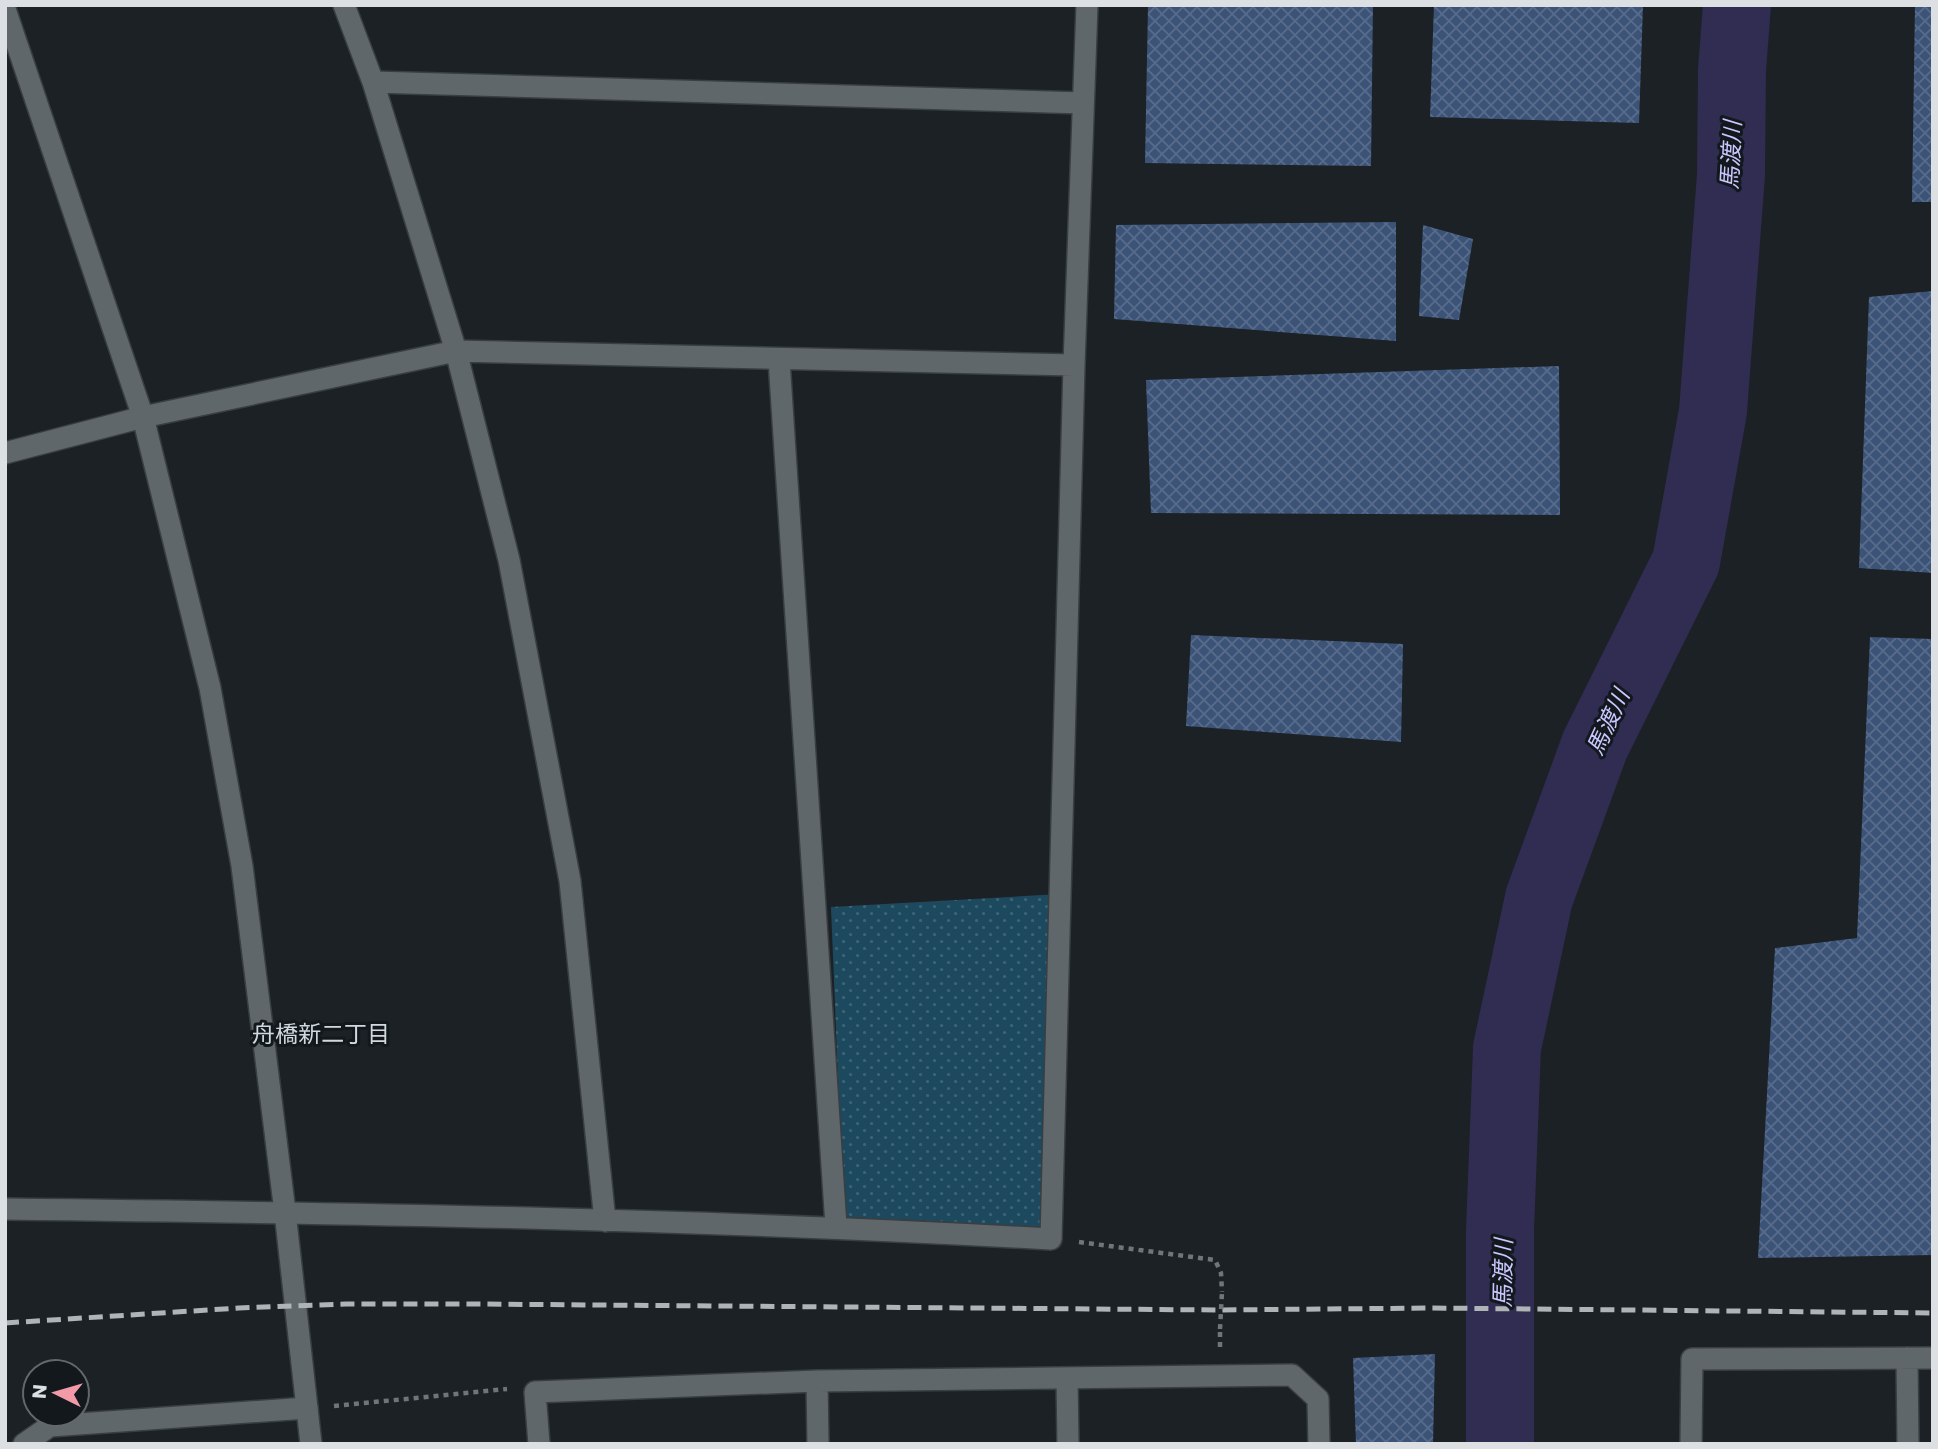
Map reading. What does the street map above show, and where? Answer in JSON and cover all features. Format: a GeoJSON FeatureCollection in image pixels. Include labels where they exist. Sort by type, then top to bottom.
{"type":"FeatureCollection","features":[{"type":"Feature","properties":{"kind":"street"},"geometry":{"type":"LineString","coordinates":[[344,5],[373,82],[456,351],[509,560],[570,881],[605,1221]]}},
{"type":"Feature","properties":{"kind":"street"},"geometry":{"type":"LineString","coordinates":[[5,1209],[285,1212],[836,1226],[1051,1238],[1074,365],[1087,5]]}},
{"type":"Feature","properties":{"kind":"street"},"geometry":{"type":"LineString","coordinates":[[5,9],[143,417],[212,702],[242,866],[311,1444]]}},
{"type":"Feature","properties":{"kind":"street"},"geometry":{"type":"LineString","coordinates":[[373,82],[1083,103]]}},
{"type":"Feature","properties":{"kind":"street"},"geometry":{"type":"LineString","coordinates":[[5,453],[143,417],[456,351],[1074,365]]}},
{"type":"Feature","properties":{"kind":"street"},"geometry":{"type":"LineString","coordinates":[[779,360],[836,1226]]}},
{"type":"Feature","properties":{"kind":"street"},"geometry":{"type":"LineString","coordinates":[[1691,1444],[1692,1359],[1933,1359]]}},
{"type":"Feature","properties":{"kind":"street"},"geometry":{"type":"LineString","coordinates":[[1907,1359],[1908,1444]]}},
{"type":"Feature","properties":{"kind":"street"},"geometry":{"type":"LineString","coordinates":[[539,1444],[535,1392],[817,1381],[1292,1375],[1318,1399],[1319,1444]]}},
{"type":"Feature","properties":{"kind":"street"},"geometry":{"type":"LineString","coordinates":[[1067,1378],[1068,1444]]}},
{"type":"Feature","properties":{"kind":"street"},"geometry":{"type":"LineString","coordinates":[[817,1381],[818,1444]]}},
{"type":"Feature","properties":{"kind":"street"},"geometry":{"type":"LineString","coordinates":[[24,1444],[50,1426],[307,1408]]}},
{"type":"Feature","properties":{"kind":"path"},"geometry":{"type":"LineString","coordinates":[[1051,1238],[1215,1260],[1221,1273],[1220,1329]]}},
{"type":"Feature","properties":{"kind":"path"},"geometry":{"type":"LineString","coordinates":[[307,1408],[512,1389],[535,1392]]}},
{"type":"Feature","properties":{"kind":"shaded area"},"geometry":{"type":"Polygon","coordinates":[[[1060,894],[1051,1239],[844,1227],[831,907],[1060,894]]]}},
{"type":"Feature","properties":{"kind":"building"},"geometry":{"type":"Polygon","coordinates":[[[1148,5],[1373,5],[1371,166],[1145,163],[1148,5]]]}},
{"type":"Feature","properties":{"kind":"building"},"geometry":{"type":"Polygon","coordinates":[[[1434,5],[1643,5],[1639,123],[1430,117],[1434,5]]]}},
{"type":"Feature","properties":{"kind":"building"},"geometry":{"type":"Polygon","coordinates":[[[1915,5],[1933,5],[1933,202],[1912,202],[1915,5]]]}},
{"type":"Feature","properties":{"kind":"building"},"geometry":{"type":"Polygon","coordinates":[[[1396,222],[1396,341],[1114,319],[1116,225],[1396,222]]]}},
{"type":"Feature","properties":{"kind":"building"},"geometry":{"type":"Polygon","coordinates":[[[1423,225],[1473,239],[1459,320],[1419,316],[1423,225]]]}},
{"type":"Feature","properties":{"kind":"building"},"geometry":{"type":"Polygon","coordinates":[[[1933,291],[1933,573],[1859,568],[1869,297],[1933,291]]]}},
{"type":"Feature","properties":{"kind":"building"},"geometry":{"type":"Polygon","coordinates":[[[1559,366],[1560,515],[1151,513],[1146,380],[1559,366]]]}},
{"type":"Feature","properties":{"kind":"building"},"geometry":{"type":"Polygon","coordinates":[[[1191,635],[1403,644],[1401,742],[1186,726],[1191,635]]]}},
{"type":"Feature","properties":{"kind":"building"},"geometry":{"type":"Polygon","coordinates":[[[1870,637],[1933,639],[1933,1255],[1758,1258],[1775,948],[1857,938],[1870,637]]]}},
{"type":"Feature","properties":{"kind":"building"},"geometry":{"type":"Polygon","coordinates":[[[1435,1354],[1433,1444],[1356,1444],[1353,1358],[1435,1354]]]}},
{"type":"Feature","properties":{"kind":"waterway","name":"馬渡川"},"geometry":{"type":"LineString","coordinates":[[1500,1444],[1500,1230],[1507,1048],[1539,898],[1595,745],[1686,562],[1713,411],[1731,175],[1732,70],[1737,5]]}},
{"type":"Feature","properties":{"kind":"railway"},"geometry":{"type":"LineString","coordinates":[[5,1323],[346,1304],[1219,1310],[1430,1308],[1933,1313]]}},
{"type":"Feature","properties":{"kind":"district","name":"舟橋新二丁目"},"geometry":{"type":"Point","coordinates":[321,1034]}}]}
